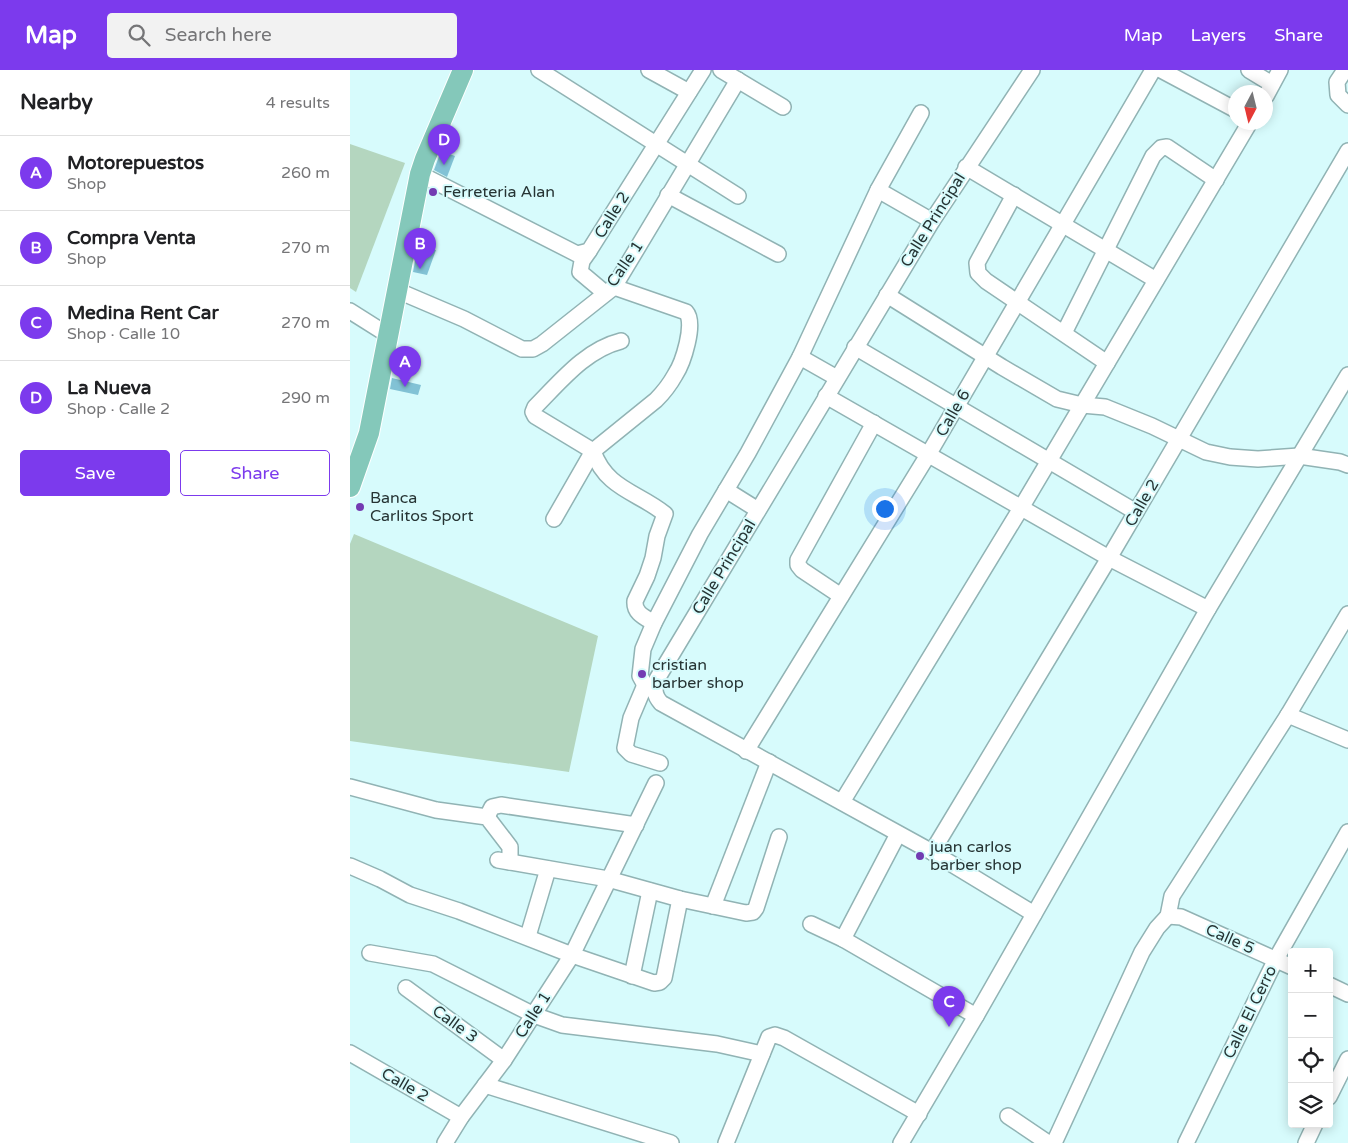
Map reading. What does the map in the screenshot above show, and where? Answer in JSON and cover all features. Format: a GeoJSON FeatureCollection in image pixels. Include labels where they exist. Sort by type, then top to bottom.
{"type":"FeatureCollection","features":[{"type":"Feature","properties":{"kind":"main road"},"geometry":{"type":"LineString","coordinates":[[350,487],[369,433],[396,290],[424,159],[463,70]]}},
{"type":"Feature","properties":{"kind":"street"},"geometry":{"type":"LineString","coordinates":[[649,70],[689,92]]}},
{"type":"Feature","properties":{"kind":"street","name":"Calle 2"},"geometry":{"type":"LineString","coordinates":[[420,174],[577,254],[589,251],[703,70]]}},
{"type":"Feature","properties":{"kind":"street"},"geometry":{"type":"LineString","coordinates":[[721,70],[783,107]]}},
{"type":"Feature","properties":{"kind":"street","name":"Calle 6"},"geometry":{"type":"LineString","coordinates":[[746,751],[957,407],[1153,70]]}},
{"type":"Feature","properties":{"kind":"street"},"geometry":{"type":"LineString","coordinates":[[1161,70],[1228,106]]}},
{"type":"Feature","properties":{"kind":"street"},"geometry":{"type":"LineString","coordinates":[[1249,70],[1264,85]]}},
{"type":"Feature","properties":{"kind":"street"},"geometry":{"type":"LineString","coordinates":[[1272,85],[1280,70]]}},
{"type":"Feature","properties":{"kind":"street"},"geometry":{"type":"LineString","coordinates":[[1345,70],[1337,82],[1338,96],[1348,105]]}},
{"type":"Feature","properties":{"kind":"street","name":"Calle Principal"},"geometry":{"type":"LineString","coordinates":[[660,763],[631,754],[626,748],[630,718],[657,679],[932,220],[1030,71]]}},
{"type":"Feature","properties":{"kind":"street"},"geometry":{"type":"LineString","coordinates":[[549,73],[656,145],[738,196]]}},
{"type":"Feature","properties":{"kind":"street","name":"Calle 1"},"geometry":{"type":"LineString","coordinates":[[396,290],[464,319],[522,349],[533,349],[542,344],[609,290],[738,80]]}},
{"type":"Feature","properties":{"kind":"street"},"geometry":{"type":"LineString","coordinates":[[921,113],[878,190],[800,357],[748,453],[700,534],[654,623],[643,649],[640,662],[640,676],[661,703],[932,852],[1034,914]]}},
{"type":"Feature","properties":{"kind":"street"},"geometry":{"type":"LineString","coordinates":[[842,802],[1021,508],[1245,130]]}},
{"type":"Feature","properties":{"kind":"street"},"geometry":{"type":"LineString","coordinates":[[1064,333],[1153,156],[1161,148],[1167,147],[1216,180]]}},
{"type":"Feature","properties":{"kind":"street","name":"Calle 2"},"geometry":{"type":"LineString","coordinates":[[932,852],[1109,558],[1348,151]]}},
{"type":"Feature","properties":{"kind":"street"},"geometry":{"type":"LineString","coordinates":[[966,167],[1156,280]]}},
{"type":"Feature","properties":{"kind":"street"},"geometry":{"type":"LineString","coordinates":[[878,190],[932,220]]}},
{"type":"Feature","properties":{"kind":"street"},"geometry":{"type":"LineString","coordinates":[[668,195],[778,254]]}},
{"type":"Feature","properties":{"kind":"street"},"geometry":{"type":"LineString","coordinates":[[1014,195],[977,263],[978,273],[986,281],[1107,362]]}},
{"type":"Feature","properties":{"kind":"street"},"geometry":{"type":"LineString","coordinates":[[554,519],[593,451],[656,400],[663,392],[681,364],[690,325],[689,315],[686,312],[609,290],[580,272],[582,261],[589,251]]}},
{"type":"Feature","properties":{"kind":"street"},"geometry":{"type":"LineString","coordinates":[[887,295],[1057,399],[1082,406],[1105,407],[1152,426],[1206,452],[1230,457],[1258,459],[1299,456],[1340,462],[1348,465]]}},
{"type":"Feature","properties":{"kind":"street"},"geometry":{"type":"LineString","coordinates":[[350,311],[388,334]]}},
{"type":"Feature","properties":{"kind":"street"},"geometry":{"type":"LineString","coordinates":[[621,341],[576,364],[535,407],[533,412],[535,416],[593,451],[597,463],[606,476],[624,490],[665,514],[657,536],[653,558],[635,600],[634,607],[636,612],[654,623]]}},
{"type":"Feature","properties":{"kind":"street"},"geometry":{"type":"LineString","coordinates":[[855,347],[1136,512]]}},
{"type":"Feature","properties":{"kind":"street"},"geometry":{"type":"LineString","coordinates":[[800,357],[836,378]]}},
{"type":"Feature","properties":{"kind":"street"},"geometry":{"type":"LineString","coordinates":[[901,1143],[976,1016],[1208,609],[1348,375]]}},
{"type":"Feature","properties":{"kind":"street"},"geometry":{"type":"LineString","coordinates":[[826,396],[1109,558],[1208,609]]}},
{"type":"Feature","properties":{"kind":"street"},"geometry":{"type":"LineString","coordinates":[[841,596],[802,570],[798,565],[798,560],[874,423]]}},
{"type":"Feature","properties":{"kind":"street"},"geometry":{"type":"LineString","coordinates":[[726,490],[758,510]]}},
{"type":"Feature","properties":{"kind":"street"},"geometry":{"type":"LineString","coordinates":[[1054,1143],[1142,952],[1157,928],[1168,916],[1172,896],[1288,715],[1348,614]]}},
{"type":"Feature","properties":{"kind":"street"},"geometry":{"type":"LineString","coordinates":[[1288,715],[1348,740]]}},
{"type":"Feature","properties":{"kind":"street"},"geometry":{"type":"LineString","coordinates":[[713,906],[769,762]]}},
{"type":"Feature","properties":{"kind":"street","name":"Calle 1"},"geometry":{"type":"LineString","coordinates":[[445,1143],[461,1117],[504,1060],[572,955],[656,783]]}},
{"type":"Feature","properties":{"kind":"street"},"geometry":{"type":"LineString","coordinates":[[350,787],[436,810],[488,816],[510,847],[504,861],[608,879],[680,899],[746,913],[753,912],[756,908],[779,837]]}},
{"type":"Feature","properties":{"kind":"street"},"geometry":{"type":"LineString","coordinates":[[488,816],[492,807],[501,805],[636,825]]}},
{"type":"Feature","properties":{"kind":"street","name":"Calle El Cerro"},"geometry":{"type":"LineString","coordinates":[[1186,1143],[1276,959],[1348,832]]}},
{"type":"Feature","properties":{"kind":"street"},"geometry":{"type":"LineString","coordinates":[[843,939],[898,834]]}},
{"type":"Feature","properties":{"kind":"street"},"geometry":{"type":"LineString","coordinates":[[350,866],[410,895],[654,983],[660,982],[664,978],[680,899]]}},
{"type":"Feature","properties":{"kind":"street"},"geometry":{"type":"LineString","coordinates":[[528,936],[548,869]]}},
{"type":"Feature","properties":{"kind":"street"},"geometry":{"type":"LineString","coordinates":[[632,976],[650,891]]}},
{"type":"Feature","properties":{"kind":"street","name":"Calle 5"},"geometry":{"type":"LineString","coordinates":[[1168,916],[1181,917],[1288,965]]}},
{"type":"Feature","properties":{"kind":"street"},"geometry":{"type":"LineString","coordinates":[[811,924],[843,939],[976,1016]]}},
{"type":"Feature","properties":{"kind":"street"},"geometry":{"type":"LineString","coordinates":[[370,953],[433,964],[534,1015],[570,1026],[717,1044],[762,1054]]}},
{"type":"Feature","properties":{"kind":"street"},"geometry":{"type":"LineString","coordinates":[[1333,987],[1348,994]]}},
{"type":"Feature","properties":{"kind":"street","name":"Calle 3"},"geometry":{"type":"LineString","coordinates":[[406,988],[504,1060]]}},
{"type":"Feature","properties":{"kind":"street"},"geometry":{"type":"LineString","coordinates":[[726,1143],[769,1037],[775,1035],[784,1038],[919,1114]]}},
{"type":"Feature","properties":{"kind":"street","name":"Calle 2"},"geometry":{"type":"LineString","coordinates":[[350,1053],[461,1117]]}},
{"type":"Feature","properties":{"kind":"street"},"geometry":{"type":"LineString","coordinates":[[1333,1088],[1348,1059]]}},
{"type":"Feature","properties":{"kind":"street"},"geometry":{"type":"LineString","coordinates":[[485,1085],[671,1143]]}},
{"type":"Feature","properties":{"kind":"street"},"geometry":{"type":"LineString","coordinates":[[1008,1116],[1048,1143]]}},
{"type":"Feature","properties":{"kind":"street"},"geometry":{"type":"LineString","coordinates":[[1306,1143],[1313,1128]]}},
{"type":"Feature","properties":{"kind":"green space"},"geometry":{"type":"Polygon","coordinates":[[[350,144],[405,163],[356,292],[350,288],[350,144]]]}},
{"type":"Feature","properties":{"kind":"green space"},"geometry":{"type":"Polygon","coordinates":[[[354,534],[598,636],[569,772],[350,741],[350,544],[354,534]]]}},
{"type":"Feature","properties":{"kind":"building"},"geometry":{"type":"Polygon","coordinates":[[[441,151],[455,156],[447,177],[434,170],[441,151]]]}},
{"type":"Feature","properties":{"kind":"building"},"geometry":{"type":"Polygon","coordinates":[[[418,245],[436,250],[427,275],[413,272],[418,245]]]}},
{"type":"Feature","properties":{"kind":"building"},"geometry":{"type":"Polygon","coordinates":[[[392,378],[421,385],[418,395],[390,389],[392,378]]]}},
{"type":"Feature","properties":{"kind":"place","name":"La Nueva"},"geometry":{"type":"Point","coordinates":[444,165]}},
{"type":"Feature","properties":{"kind":"place","name":"Ferreteria Alan"},"geometry":{"type":"Point","coordinates":[433,192]}},
{"type":"Feature","properties":{"kind":"place","name":"Compra Venta"},"geometry":{"type":"Point","coordinates":[420,269]}},
{"type":"Feature","properties":{"kind":"place","name":"Motorepuestos"},"geometry":{"type":"Point","coordinates":[405,387]}},
{"type":"Feature","properties":{"kind":"place","name":"Banca Carlitos Sport"},"geometry":{"type":"Point","coordinates":[360,507]}},
{"type":"Feature","properties":{"kind":"place","name":"cristian barber shop"},"geometry":{"type":"Point","coordinates":[642,674]}},
{"type":"Feature","properties":{"kind":"place","name":"juan carlos barber shop"},"geometry":{"type":"Point","coordinates":[920,856]}},
{"type":"Feature","properties":{"kind":"place","name":"Medina Rent Car"},"geometry":{"type":"Point","coordinates":[949,1027]}}]}
